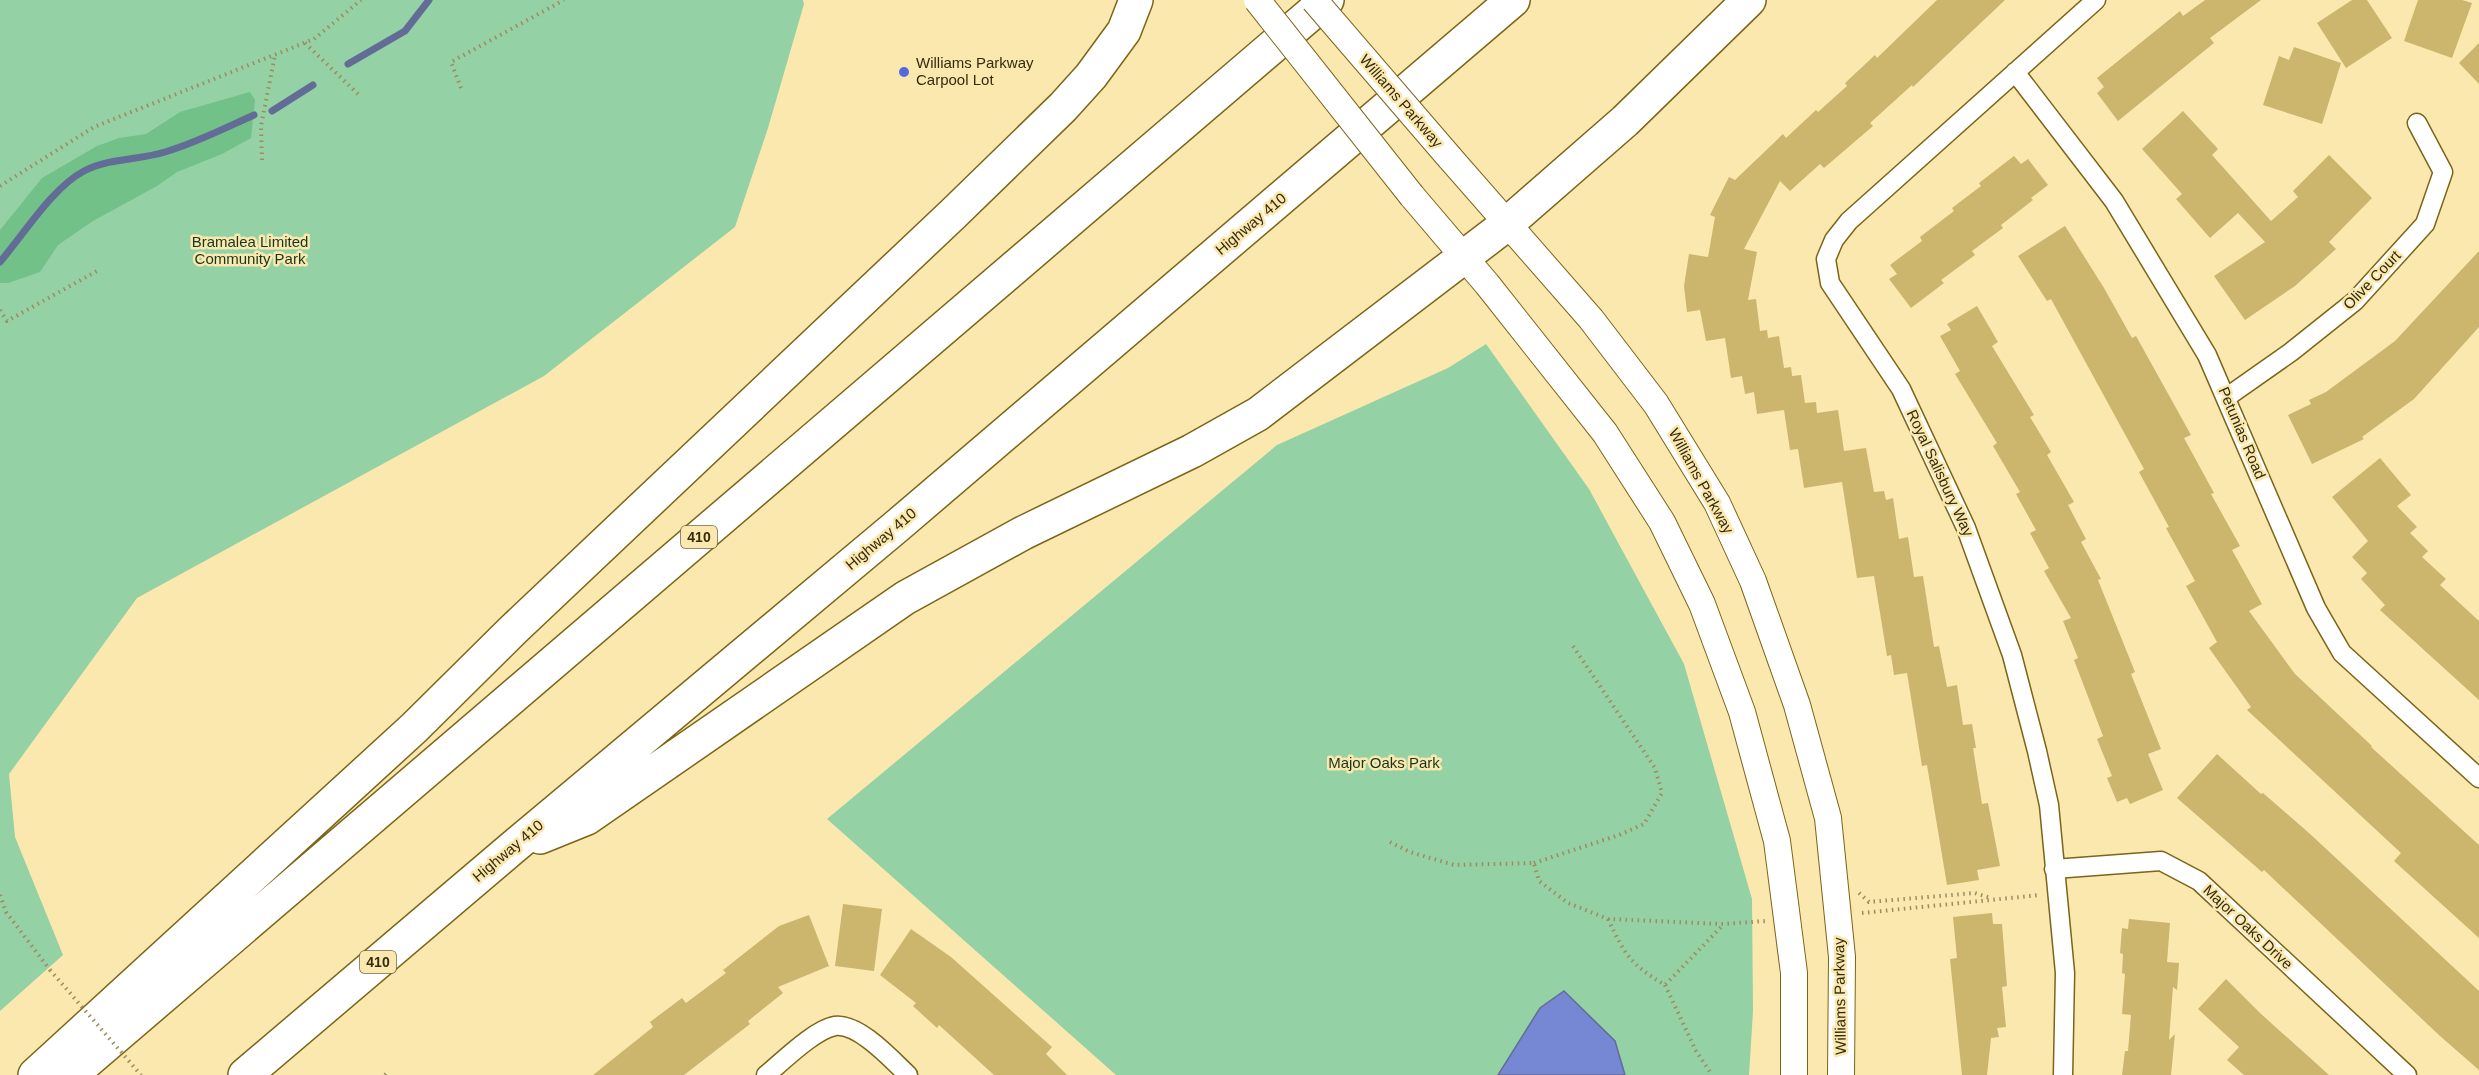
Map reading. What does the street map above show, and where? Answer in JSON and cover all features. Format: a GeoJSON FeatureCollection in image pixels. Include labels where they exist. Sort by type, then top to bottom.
{"type":"FeatureCollection","features":[{"type":"Feature","properties":{"kind":"highway"},"geometry":{"type":"LineString","coordinates":[[34,1075],[414,728],[513,630],[1029,140],[1091,76],[1124,32],[1136,0]]}},
{"type":"Feature","properties":{"kind":"highway"},"geometry":{"type":"LineString","coordinates":[[1233,79],[1257,39],[1295,0]]}},
{"type":"Feature","properties":{"kind":"highway","name":"410"},"geometry":{"type":"LineString","coordinates":[[71,1075],[1327,0]]}},
{"type":"Feature","properties":{"kind":"highway","name":"Highway 410"},"geometry":{"type":"LineString","coordinates":[[245,1075],[888,534],[1513,0]]}},
{"type":"Feature","properties":{"kind":"highway"},"geometry":{"type":"LineString","coordinates":[[511,849],[587,818],[905,598],[1023,533],[1192,451],[1258,414],[1507,224],[1625,121],[1749,0]]}},
{"type":"Feature","properties":{"kind":"main road"},"geometry":{"type":"LineString","coordinates":[[1257,0],[1412,196],[1465,258],[1605,433],[1662,522],[1702,604],[1742,712],[1777,841],[1794,973],[1794,1075]]}},
{"type":"Feature","properties":{"kind":"main road","name":"Williams Parkway"},"geometry":{"type":"LineString","coordinates":[[1314,0],[1591,319],[1656,404],[1716,503],[1753,581],[1797,705],[1828,818],[1842,957],[1840,1075]]}},
{"type":"Feature","properties":{"kind":"street","name":"Royal Salisbury Way"},"geometry":{"type":"LineString","coordinates":[[2064,1075],[2065,973],[2049,805],[2012,655],[1966,528],[1901,389],[1830,283],[1826,259],[1834,240],[1849,221],[2096,0]]}},
{"type":"Feature","properties":{"kind":"street","name":"Petunias Road"},"geometry":{"type":"LineString","coordinates":[[2015,72],[2114,201],[2207,355],[2316,608],[2342,653],[2479,778]]}},
{"type":"Feature","properties":{"kind":"street","name":"Olive Court"},"geometry":{"type":"LineString","coordinates":[[2227,397],[2291,352],[2355,301],[2425,224],[2443,172],[2417,123]]}},
{"type":"Feature","properties":{"kind":"street","name":"Major Oaks Drive"},"geometry":{"type":"LineString","coordinates":[[2054,869],[2161,861],[2199,881],[2407,1075]]}},
{"type":"Feature","properties":{"kind":"street"},"geometry":{"type":"LineString","coordinates":[[766,1075],[816,1035],[835,1026],[852,1030],[874,1044],[908,1075]]}},
{"type":"Feature","properties":{"kind":"path"},"geometry":{"type":"LineString","coordinates":[[0,186],[94,127],[314,39],[361,0]]}},
{"type":"Feature","properties":{"kind":"path"},"geometry":{"type":"LineString","coordinates":[[461,87],[451,62],[564,0]]}},
{"type":"Feature","properties":{"kind":"path"},"geometry":{"type":"LineString","coordinates":[[305,43],[360,96]]}},
{"type":"Feature","properties":{"kind":"path"},"geometry":{"type":"LineString","coordinates":[[262,160],[261,126],[276,54]]}},
{"type":"Feature","properties":{"kind":"path"},"geometry":{"type":"LineString","coordinates":[[0,310],[7,321],[98,271]]}},
{"type":"Feature","properties":{"kind":"path"},"geometry":{"type":"LineString","coordinates":[[1390,842],[1410,852],[1454,865],[1534,863],[1619,835],[1644,824],[1662,793],[1656,768],[1571,643]]}},
{"type":"Feature","properties":{"kind":"path"},"geometry":{"type":"LineString","coordinates":[[1534,863],[1539,881],[1568,903],[1608,919],[1723,924],[1766,921]]}},
{"type":"Feature","properties":{"kind":"path"},"geometry":{"type":"LineString","coordinates":[[1857,887],[1861,897],[1869,902],[1975,893],[1995,899]]}},
{"type":"Feature","properties":{"kind":"path"},"geometry":{"type":"LineString","coordinates":[[1862,913],[2056,893]]}},
{"type":"Feature","properties":{"kind":"path"},"geometry":{"type":"LineString","coordinates":[[0,895],[6,912],[50,970],[141,1075]]}},
{"type":"Feature","properties":{"kind":"path"},"geometry":{"type":"LineString","coordinates":[[1608,919],[1623,952],[1643,972],[1665,985],[1696,1051],[1712,1075]]}},
{"type":"Feature","properties":{"kind":"path"},"geometry":{"type":"LineString","coordinates":[[1665,985],[1723,924]]}},
{"type":"Feature","properties":{"kind":"green space","name":"Bramalea Limited Community Park"},"geometry":{"type":"Polygon","coordinates":[[[0,0],[803,0],[804,4],[768,128],[735,227],[544,376],[137,598],[9,774],[15,837],[63,955],[0,1011],[0,0]]]}},
{"type":"Feature","properties":{"kind":"green space"},"geometry":{"type":"Polygon","coordinates":[[[250,92],[255,100],[251,138],[222,154],[177,172],[157,186],[93,221],[58,245],[40,272],[8,283],[0,283],[0,230],[42,178],[97,146],[119,138],[146,134],[180,112],[250,92]]]}},
{"type":"Feature","properties":{"kind":"green space","name":"Major Oaks Park"},"geometry":{"type":"Polygon","coordinates":[[[1486,344],[1589,489],[1684,664],[1752,899],[1753,1011],[1749,1075],[1116,1075],[827,819],[1277,445],[1448,368],[1486,344]]]}},
{"type":"Feature","properties":{"kind":"water"},"geometry":{"type":"Polygon","coordinates":[[[1564,991],[1615,1041],[1625,1075],[1498,1075],[1540,1008],[1564,991]]]}},
{"type":"Feature","properties":{"kind":"building"},"geometry":{"type":"Polygon","coordinates":[[[1937,0],[2005,0],[1913,87],[1912,85],[1870,123],[1873,126],[1824,168],[1820,164],[1790,191],[1780,181],[1744,249],[1757,252],[1748,300],[1756,299],[1760,331],[1767,330],[1768,338],[1779,336],[1784,368],[1791,367],[1792,376],[1801,375],[1805,403],[1816,402],[1817,413],[1838,410],[1844,451],[1866,448],[1874,492],[1884,491],[1886,500],[1893,498],[1899,539],[1908,537],[1914,577],[1923,576],[1934,647],[1939,646],[1947,687],[1957,685],[1963,725],[1972,724],[1976,748],[1973,748],[1982,804],[1988,803],[2000,866],[1977,870],[1979,880],[1947,885],[1927,765],[1922,766],[1907,673],[1894,675],[1891,655],[1887,656],[1874,576],[1857,578],[1842,482],[1804,488],[1798,449],[1790,450],[1784,410],[1757,414],[1754,392],[1745,394],[1742,376],[1731,378],[1725,338],[1706,341],[1700,310],[1687,312],[1684,286],[1689,254],[1708,257],[1715,217],[1710,215],[1729,177],[1735,180],[1783,134],[1786,138],[1816,110],[1818,112],[1847,86],[1845,83],[1875,55],[1877,58],[1937,0]]]}},
{"type":"Feature","properties":{"kind":"building"},"geometry":{"type":"Polygon","coordinates":[[[2205,0],[2261,0],[2210,38],[2214,43],[2118,121],[2097,93],[2104,87],[2097,78],[2180,11],[2183,16],[2205,0]]]}},
{"type":"Feature","properties":{"kind":"building"},"geometry":{"type":"Polygon","coordinates":[[[2352,0],[2367,0],[2392,38],[2346,68],[2317,23],[2352,0]]]}},
{"type":"Feature","properties":{"kind":"building"},"geometry":{"type":"Polygon","coordinates":[[[2418,0],[2462,0],[2472,3],[2452,58],[2404,41],[2418,0]]]}},
{"type":"Feature","properties":{"kind":"building"},"geometry":{"type":"Polygon","coordinates":[[[2479,43],[2479,84],[2459,63],[2479,43]]]}},
{"type":"Feature","properties":{"kind":"building"},"geometry":{"type":"Polygon","coordinates":[[[2294,47],[2341,63],[2322,124],[2263,105],[2279,56],[2289,60],[2294,47]]]}},
{"type":"Feature","properties":{"kind":"building"},"geometry":{"type":"Polygon","coordinates":[[[2183,111],[2218,149],[2212,155],[2271,221],[2298,197],[2293,191],[2329,155],[2372,198],[2329,242],[2336,249],[2295,286],[2245,320],[2214,276],[2265,242],[2238,213],[2210,238],[2176,199],[2182,194],[2142,149],[2183,111]]]}},
{"type":"Feature","properties":{"kind":"building"},"geometry":{"type":"Polygon","coordinates":[[[2014,156],[2021,164],[2028,159],[2048,185],[2001,225],[2003,228],[1972,251],[1975,255],[1941,280],[1944,283],[1911,308],[1889,279],[1897,274],[1890,265],[1922,241],[1920,237],[1954,211],[1952,208],[1981,186],[1979,183],[2014,156]]]}},
{"type":"Feature","properties":{"kind":"building"},"geometry":{"type":"Polygon","coordinates":[[[2065,226],[2132,338],[2136,336],[2191,435],[2184,438],[2214,493],[2211,494],[2240,546],[2232,550],[2262,604],[2249,611],[2295,674],[2479,845],[2479,938],[2394,861],[2401,853],[2247,710],[2251,707],[2209,648],[2217,642],[2186,586],[2195,581],[2139,472],[2144,469],[2051,299],[2047,301],[2018,256],[2065,226]]]}},
{"type":"Feature","properties":{"kind":"building"},"geometry":{"type":"Polygon","coordinates":[[[2479,251],[2479,327],[2414,399],[2362,437],[2364,439],[2312,464],[2288,415],[2311,404],[2309,400],[2326,392],[2395,341],[2479,251]]]}},
{"type":"Feature","properties":{"kind":"building"},"geometry":{"type":"Polygon","coordinates":[[[1977,306],[1998,342],[1992,346],[2034,415],[2030,417],[2051,452],[2047,455],[2074,502],[2068,505],[2086,539],[2081,542],[2101,579],[2098,580],[2135,672],[2131,674],[2161,749],[2148,754],[2163,790],[2130,804],[2127,798],[2117,802],[2107,778],[2112,776],[2097,739],[2103,736],[2074,660],[2078,658],[2063,621],[2071,618],[2044,571],[2049,568],[2030,533],[2036,530],[2016,494],[2020,492],[1993,446],[1997,443],[1955,374],[1960,371],[1940,336],[1951,330],[1947,324],[1977,306]]]}},
{"type":"Feature","properties":{"kind":"building"},"geometry":{"type":"Polygon","coordinates":[[[2380,458],[2411,495],[2397,506],[2417,527],[2410,533],[2428,551],[2422,557],[2446,579],[2440,585],[2479,621],[2479,700],[2380,610],[2385,605],[2361,579],[2367,573],[2352,557],[2368,541],[2332,497],[2380,458]]]}},
{"type":"Feature","properties":{"kind":"building"},"geometry":{"type":"Polygon","coordinates":[[[2217,754],[2309,833],[2479,991],[2479,1070],[2264,870],[2262,872],[2177,798],[2217,754]]]}},
{"type":"Feature","properties":{"kind":"building"},"geometry":{"type":"Polygon","coordinates":[[[843,904],[882,909],[874,971],[835,966],[843,904]]]}},
{"type":"Feature","properties":{"kind":"building"},"geometry":{"type":"Polygon","coordinates":[[[1992,913],[1993,924],[2002,924],[2007,986],[2002,987],[2006,1027],[1997,1028],[1999,1037],[1991,1038],[1987,1075],[1962,1075],[1950,959],[1957,958],[1953,917],[1992,913]]]}},
{"type":"Feature","properties":{"kind":"building"},"geometry":{"type":"Polygon","coordinates":[[[809,915],[829,966],[778,987],[783,993],[748,1021],[750,1024],[684,1075],[593,1075],[653,1027],[650,1022],[682,998],[686,1003],[726,973],[723,970],[779,926],[809,915]]]}},
{"type":"Feature","properties":{"kind":"building"},"geometry":{"type":"Polygon","coordinates":[[[2129,919],[2170,923],[2167,962],[2179,963],[2177,990],[2173,987],[2169,1040],[2175,1034],[2171,1075],[2122,1075],[2125,1051],[2128,1051],[2131,1015],[2122,1014],[2125,974],[2122,973],[2123,954],[2120,953],[2122,928],[2128,929],[2129,919]]]}},
{"type":"Feature","properties":{"kind":"building"},"geometry":{"type":"Polygon","coordinates":[[[911,929],[951,957],[1052,1047],[1046,1054],[1067,1075],[994,1075],[939,1025],[937,1028],[913,1006],[916,1003],[880,975],[911,929]]]}},
{"type":"Feature","properties":{"kind":"building"},"geometry":{"type":"Polygon","coordinates":[[[2226,979],[2329,1075],[2244,1075],[2227,1060],[2239,1047],[2198,1009],[2226,979]]]}},
{"type":"Feature","properties":{"kind":"waterway"},"geometry":{"type":"LineString","coordinates":[[348,64],[405,31],[429,0]]}},
{"type":"Feature","properties":{"kind":"waterway"},"geometry":{"type":"LineString","coordinates":[[272,111],[313,85]]}},
{"type":"Feature","properties":{"kind":"waterway"},"geometry":{"type":"LineString","coordinates":[[0,262],[61,188],[84,171],[114,161],[155,155],[177,148],[254,115]]}},
{"type":"Feature","properties":{"kind":"place","name":"Williams Parkway Carpool Lot"},"geometry":{"type":"Point","coordinates":[904,72]}}]}
